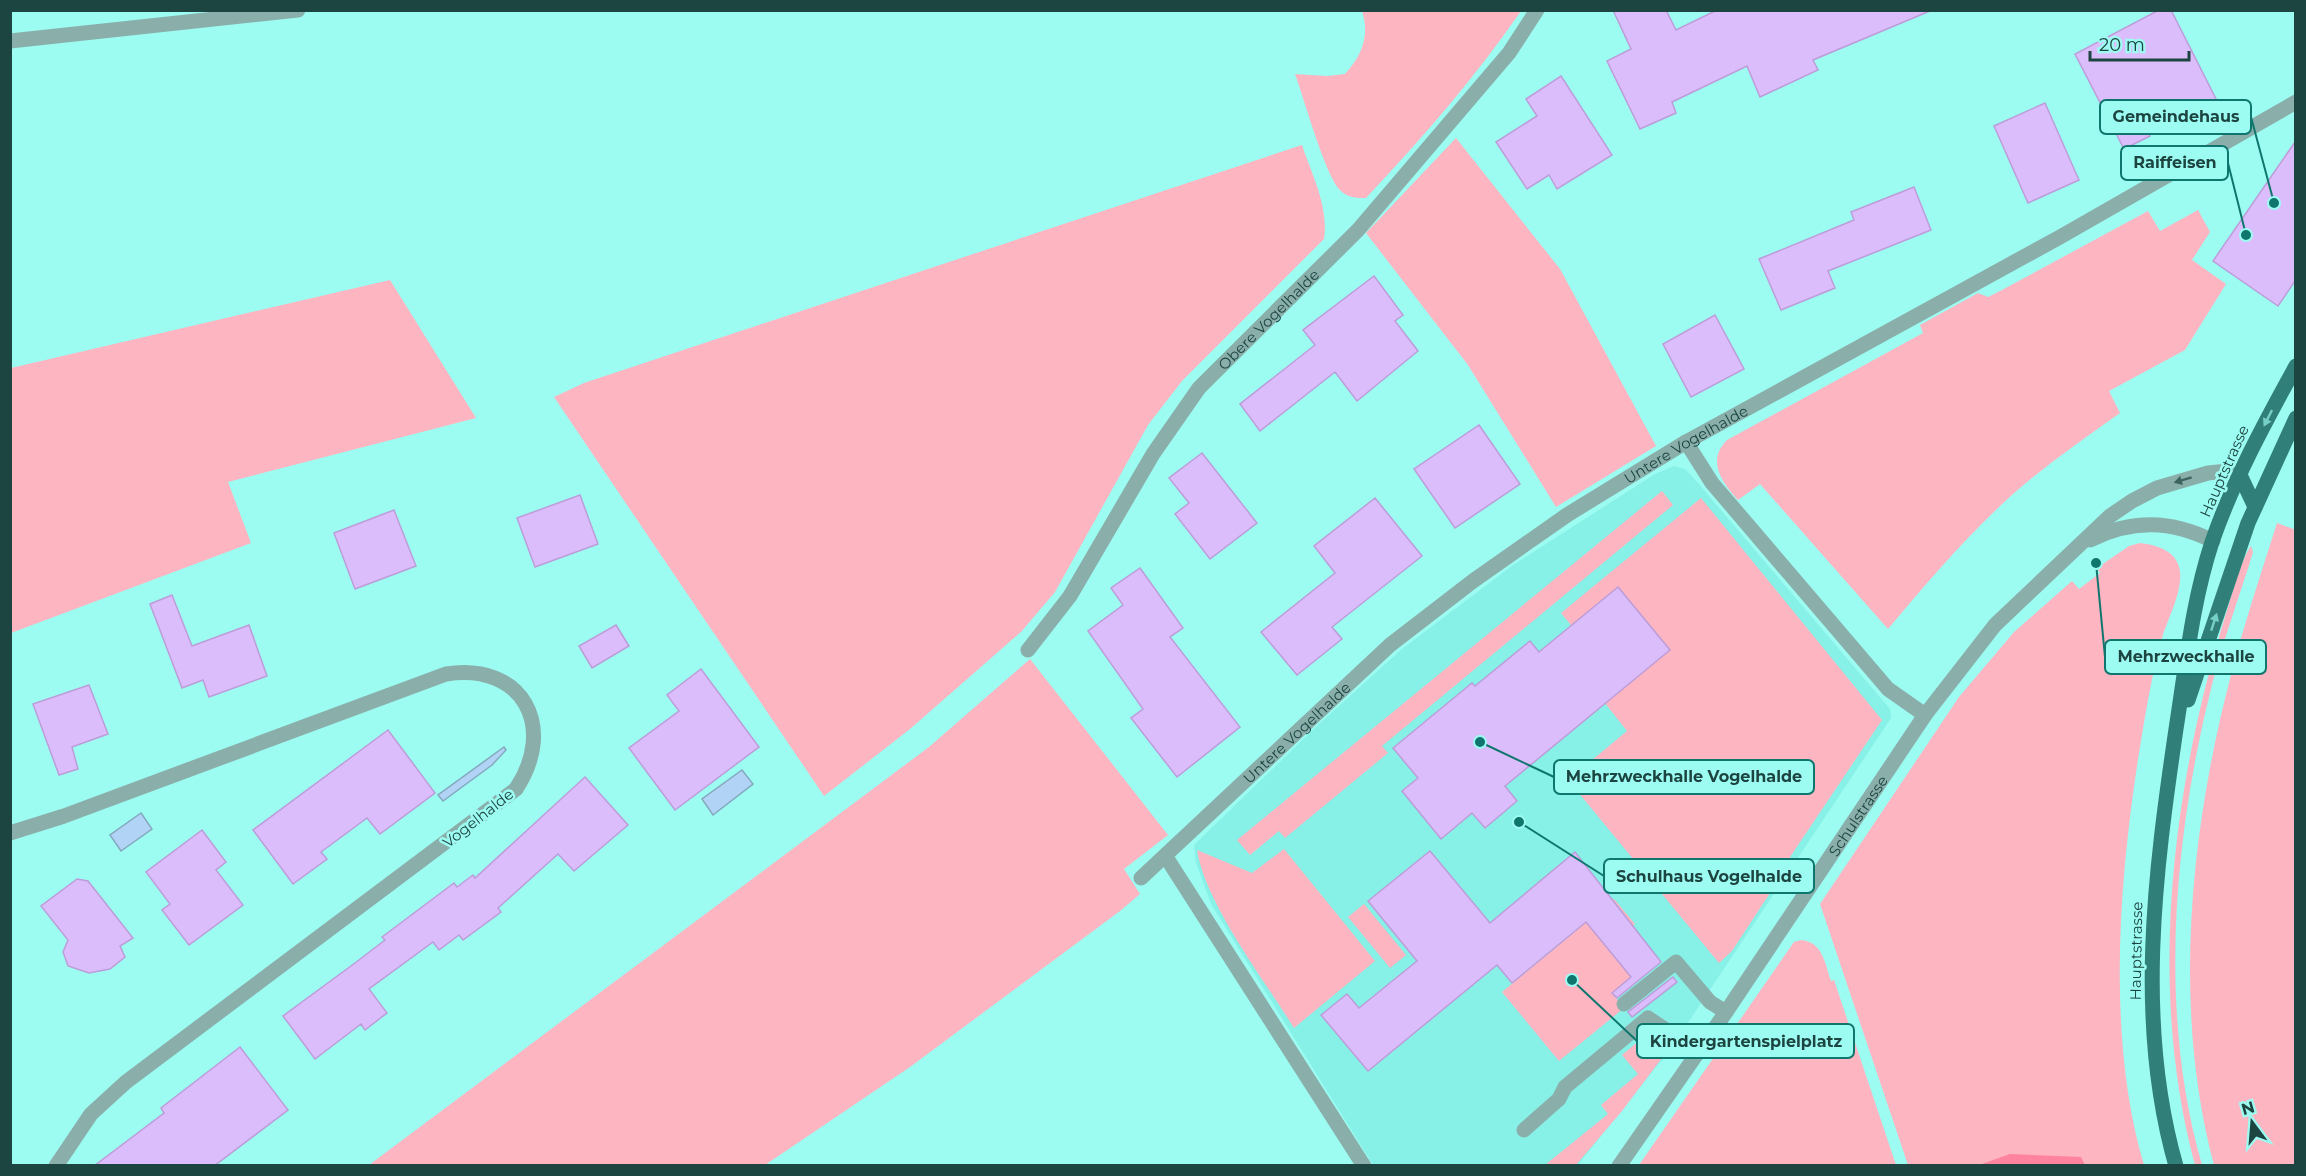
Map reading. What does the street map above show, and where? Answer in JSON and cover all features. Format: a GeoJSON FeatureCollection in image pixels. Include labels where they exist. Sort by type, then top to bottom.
{"type":"FeatureCollection","features":[{"type":"Feature","properties":{"kind":"main road","name":"Hauptstrasse"},"geometry":{"type":"LineString","coordinates":[[2176,1166],[2158,1075],[2152,989],[2155,892],[2175,737],[2196,598],[2213,541],[2240,475],[2295,366]]}},
{"type":"Feature","properties":{"kind":"main road","name":"Hauptstrasse"},"geometry":{"type":"LineString","coordinates":[[2175,737],[2248,523],[2295,418]]}},
{"type":"Feature","properties":{"kind":"main road"},"geometry":{"type":"LineString","coordinates":[[2240,475],[2255,507]]}},
{"type":"Feature","properties":{"kind":"main road"},"geometry":{"type":"LineString","coordinates":[[2213,541],[2248,523]]}},
{"type":"Feature","properties":{"kind":"street"},"geometry":{"type":"LineString","coordinates":[[10,41],[297,10]]}},
{"type":"Feature","properties":{"kind":"street","name":"Obere Vogelhalde"},"geometry":{"type":"LineString","coordinates":[[1028,650],[1070,596],[1153,454],[1199,388],[1358,230],[1509,53],[1537,10]]}},
{"type":"Feature","properties":{"kind":"street","name":"Untere Vogelhalde"},"geometry":{"type":"LineString","coordinates":[[1141,878],[1390,645],[1473,581],[1567,515],[1686,442],[2060,237],[2295,102]]}},
{"type":"Feature","properties":{"kind":"street"},"geometry":{"type":"LineString","coordinates":[[1686,442],[1712,483],[1888,689],[1925,715]]}},
{"type":"Feature","properties":{"kind":"street","name":"Schulstrasse"},"geometry":{"type":"LineString","coordinates":[[1618,1166],[1699,1052],[1925,715],[1995,625],[2110,516],[2157,488],[2208,473],[2228,471],[2240,475]]}},
{"type":"Feature","properties":{"kind":"street","name":"Schulstrasse"},"geometry":{"type":"LineString","coordinates":[[2080,545],[2121,528],[2154,523],[2169,525],[2213,541]]}},
{"type":"Feature","properties":{"kind":"street","name":"Vogelhalde"},"geometry":{"type":"LineString","coordinates":[[10,833],[64,816],[446,674],[489,675],[508,684],[525,704],[535,732],[532,759],[516,789],[126,1082],[91,1114],[56,1166]]}},
{"type":"Feature","properties":{"kind":"street"},"geometry":{"type":"LineString","coordinates":[[1166,857],[1364,1166]]}},
{"type":"Feature","properties":{"kind":"street"},"geometry":{"type":"LineString","coordinates":[[1624,1004],[1676,962],[1710,1002],[1726,1012]]}},
{"type":"Feature","properties":{"kind":"street"},"geometry":{"type":"LineString","coordinates":[[1524,1130],[1559,1099],[1565,1088],[1648,1018],[1699,1052]]}},
{"type":"Feature","properties":{"kind":"shaded area"},"geometry":{"type":"Polygon","coordinates":[[[1362,11],[1521,11],[1485,60],[1407,153],[1366,198],[1355,198],[1346,195],[1334,182],[1295,74],[1327,76],[1345,74],[1356,60],[1363,45],[1365,28],[1362,11]]]}},
{"type":"Feature","properties":{"kind":"shaded area"},"geometry":{"type":"Polygon","coordinates":[[[1456,138],[1560,269],[1656,446],[1556,507],[1468,365],[1366,233],[1456,138]]]}},
{"type":"Feature","properties":{"kind":"shaded area"},"geometry":{"type":"Polygon","coordinates":[[[1302,145],[1322,203],[1324,239],[1182,381],[1148,425],[1055,592],[1021,632],[910,729],[824,796],[554,397],[584,383],[1302,145]]]}},
{"type":"Feature","properties":{"kind":"shaded area"},"geometry":{"type":"Polygon","coordinates":[[[2198,210],[2210,232],[2192,260],[2226,284],[2185,350],[2109,391],[2120,413],[2043,469],[2000,506],[1942,566],[1888,629],[1760,484],[1738,500],[1722,479],[1717,463],[1721,448],[1727,440],[1923,333],[1920,325],[1978,293],[1988,297],[2002,290],[2148,211],[2160,231],[2198,210]]]}},
{"type":"Feature","properties":{"kind":"shaded area"},"geometry":{"type":"Polygon","coordinates":[[[390,280],[476,418],[228,482],[251,543],[11,633],[11,368],[390,280]]]}},
{"type":"Feature","properties":{"kind":"shaded area"},"geometry":{"type":"Polygon","coordinates":[[[1674,466],[1685,469],[1698,483],[1890,709],[1891,718],[1669,1051],[1578,1165],[1373,1165],[1211,904],[1196,863],[1194,845],[1319,724],[1402,649],[1513,565],[1655,474],[1674,466]]]}},
{"type":"Feature","properties":{"kind":"shaded area"},"geometry":{"type":"Polygon","coordinates":[[[1662,491],[1673,505],[1382,746],[1388,753],[1285,838],[1279,831],[1250,855],[1237,840],[1662,491]]]}},
{"type":"Feature","properties":{"kind":"shaded area"},"geometry":{"type":"Polygon","coordinates":[[[1701,498],[1882,720],[1790,857],[1791,861],[1732,951],[1719,963],[1568,780],[1627,731],[1597,693],[1615,678],[1561,613],[1701,498]]]}},
{"type":"Feature","properties":{"kind":"shaded area"},"geometry":{"type":"Polygon","coordinates":[[[2277,523],[2296,530],[2295,1165],[2214,1165],[2201,1106],[2193,1045],[2190,983],[2191,920],[2197,857],[2205,795],[2231,675],[2277,523]]]}},
{"type":"Feature","properties":{"kind":"shaded area"},"geometry":{"type":"Polygon","coordinates":[[[2140,543],[2166,550],[2175,559],[2180,572],[2177,597],[2162,638],[2148,700],[2130,813],[2120,933],[2123,1053],[2131,1110],[2144,1165],[1908,1165],[1820,904],[1959,697],[2014,632],[2072,581],[2079,589],[2100,573],[2097,568],[2129,546],[2140,543]]]}},
{"type":"Feature","properties":{"kind":"shaded area"},"geometry":{"type":"Polygon","coordinates":[[[2251,546],[2253,552],[2219,658],[2201,733],[2189,794],[2181,857],[2176,919],[2176,982],[2179,1044],[2188,1106],[2202,1165],[2195,1165],[2181,1099],[2172,1031],[2169,963],[2172,894],[2179,826],[2204,692],[2235,584],[2251,546]]]}},
{"type":"Feature","properties":{"kind":"shaded area"},"geometry":{"type":"Polygon","coordinates":[[[1030,659],[1168,835],[1124,869],[1140,894],[1120,911],[910,1067],[765,1165],[369,1165],[929,747],[1030,659]]]}},
{"type":"Feature","properties":{"kind":"shaded area"},"geometry":{"type":"Polygon","coordinates":[[[504,747],[506,750],[492,765],[443,801],[438,795],[504,747]]]}},
{"type":"Feature","properties":{"kind":"shaded area"},"geometry":{"type":"Polygon","coordinates":[[[742,770],[753,784],[713,815],[702,799],[742,770]]]}},
{"type":"Feature","properties":{"kind":"shaded area"},"geometry":{"type":"Polygon","coordinates":[[[141,813],[152,829],[121,851],[110,835],[141,813]]]}},
{"type":"Feature","properties":{"kind":"shaded area"},"geometry":{"type":"Polygon","coordinates":[[[1284,849],[1375,961],[1294,1028],[1211,894],[1197,850],[1252,873],[1284,849]]]}},
{"type":"Feature","properties":{"kind":"shaded area"},"geometry":{"type":"Polygon","coordinates":[[[1614,899],[1635,924],[1607,947],[1631,977],[1612,993],[1624,1008],[1559,1061],[1502,992],[1614,899]]]}},
{"type":"Feature","properties":{"kind":"shaded area"},"geometry":{"type":"Polygon","coordinates":[[[1364,904],[1406,955],[1390,968],[1348,917],[1364,904]]]}},
{"type":"Feature","properties":{"kind":"shaded area"},"geometry":{"type":"Polygon","coordinates":[[[1801,940],[1819,949],[1831,981],[1834,980],[1896,1165],[1639,1165],[1794,942],[1801,940]]]}},
{"type":"Feature","properties":{"kind":"shaded area"},"geometry":{"type":"Polygon","coordinates":[[[1641,1039],[1658,1040],[1668,1050],[1622,1111],[1576,1165],[1545,1165],[1608,1114],[1601,1105],[1638,1074],[1622,1055],[1641,1039]]]}},
{"type":"Feature","properties":{"kind":"shaded area"},"geometry":{"type":"Polygon","coordinates":[[[2010,1154],[2081,1157],[2085,1165],[1979,1165],[2010,1154]]]}},
{"type":"Feature","properties":{"kind":"building"},"geometry":{"type":"Polygon","coordinates":[[[1613,10],[1666,10],[1676,30],[1717,10],[1930,11],[1813,60],[1818,70],[1760,97],[1747,66],[1672,102],[1676,113],[1640,129],[1607,61],[1631,49],[1613,10]]]}},
{"type":"Feature","properties":{"kind":"building"},"geometry":{"type":"Polygon","coordinates":[[[2159,10],[2171,10],[2217,101],[2149,133],[2150,136],[2124,149],[2075,54],[2159,10]]]}},
{"type":"Feature","properties":{"kind":"building"},"geometry":{"type":"Polygon","coordinates":[[[1561,76],[1612,155],[1557,189],[1549,175],[1527,189],[1496,142],[1537,116],[1526,99],[1561,76]]]}},
{"type":"Feature","properties":{"kind":"building"},"geometry":{"type":"Polygon","coordinates":[[[2045,103],[2079,180],[2028,203],[1994,126],[2045,103]]]}},
{"type":"Feature","properties":{"kind":"building"},"geometry":{"type":"Polygon","coordinates":[[[2295,142],[2295,281],[2278,306],[2213,261],[2295,142]]]}},
{"type":"Feature","properties":{"kind":"building"},"geometry":{"type":"Polygon","coordinates":[[[1914,187],[1931,230],[1828,271],[1835,288],[1781,310],[1759,259],[1854,220],[1851,212],[1914,187]]]}},
{"type":"Feature","properties":{"kind":"building"},"geometry":{"type":"Polygon","coordinates":[[[1374,276],[1403,315],[1395,321],[1418,351],[1357,401],[1335,372],[1260,431],[1240,404],[1315,345],[1303,330],[1374,276]]]}},
{"type":"Feature","properties":{"kind":"building"},"geometry":{"type":"Polygon","coordinates":[[[1715,315],[1744,369],[1691,397],[1663,344],[1715,315]]]}},
{"type":"Feature","properties":{"kind":"building"},"geometry":{"type":"Polygon","coordinates":[[[1479,425],[1520,484],[1455,528],[1414,469],[1479,425]]]}},
{"type":"Feature","properties":{"kind":"building"},"geometry":{"type":"Polygon","coordinates":[[[1202,453],[1257,523],[1210,559],[1175,514],[1189,503],[1169,478],[1202,453]]]}},
{"type":"Feature","properties":{"kind":"building"},"geometry":{"type":"Polygon","coordinates":[[[580,495],[598,544],[535,567],[517,518],[580,495]]]}},
{"type":"Feature","properties":{"kind":"building"},"geometry":{"type":"Polygon","coordinates":[[[1375,498],[1422,556],[1332,627],[1342,639],[1297,675],[1261,632],[1335,573],[1314,546],[1375,498]]]}},
{"type":"Feature","properties":{"kind":"building"},"geometry":{"type":"Polygon","coordinates":[[[394,510],[416,566],[355,589],[334,533],[394,510]]]}},
{"type":"Feature","properties":{"kind":"building"},"geometry":{"type":"Polygon","coordinates":[[[1140,568],[1183,628],[1170,637],[1240,727],[1177,777],[1131,718],[1143,709],[1088,631],[1123,605],[1111,588],[1140,568]]]}},
{"type":"Feature","properties":{"kind":"building"},"geometry":{"type":"Polygon","coordinates":[[[1618,587],[1670,650],[1505,786],[1517,801],[1485,828],[1472,813],[1441,839],[1402,791],[1418,778],[1393,748],[1472,683],[1475,686],[1530,641],[1539,652],[1618,587]]]}},
{"type":"Feature","properties":{"kind":"building"},"geometry":{"type":"Polygon","coordinates":[[[172,595],[192,646],[249,625],[267,676],[209,697],[203,680],[182,688],[150,604],[172,595]]]}},
{"type":"Feature","properties":{"kind":"building"},"geometry":{"type":"Polygon","coordinates":[[[616,625],[629,646],[592,668],[579,646],[616,625]]]}},
{"type":"Feature","properties":{"kind":"building"},"geometry":{"type":"Polygon","coordinates":[[[701,669],[759,747],[675,810],[629,748],[679,711],[667,695],[701,669]]]}},
{"type":"Feature","properties":{"kind":"building"},"geometry":{"type":"Polygon","coordinates":[[[89,685],[108,734],[72,747],[78,769],[59,775],[33,704],[89,685]]]}},
{"type":"Feature","properties":{"kind":"building"},"geometry":{"type":"Polygon","coordinates":[[[388,730],[435,793],[380,834],[367,818],[321,852],[327,859],[293,884],[253,830],[388,730]]]}},
{"type":"Feature","properties":{"kind":"building"},"geometry":{"type":"Polygon","coordinates":[[[585,777],[628,825],[574,871],[558,854],[498,908],[501,912],[463,940],[459,935],[439,950],[433,942],[369,989],[387,1013],[365,1030],[361,1024],[315,1059],[283,1016],[385,940],[382,937],[454,883],[457,887],[473,875],[475,878],[585,777]]]}},
{"type":"Feature","properties":{"kind":"building"},"geometry":{"type":"Polygon","coordinates":[[[202,830],[226,862],[216,870],[243,905],[189,945],[162,910],[170,904],[146,872],[202,830]]]}},
{"type":"Feature","properties":{"kind":"building"},"geometry":{"type":"Polygon","coordinates":[[[1430,851],[1490,923],[1575,852],[1661,962],[1617,998],[1612,993],[1631,977],[1586,922],[1512,983],[1497,965],[1368,1071],[1321,1015],[1347,994],[1359,1008],[1417,961],[1368,901],[1430,851]]]}},
{"type":"Feature","properties":{"kind":"building"},"geometry":{"type":"Polygon","coordinates":[[[77,879],[88,881],[133,938],[120,946],[125,957],[110,969],[89,973],[68,966],[63,952],[68,940],[41,906],[77,879]]]}},
{"type":"Feature","properties":{"kind":"building"},"geometry":{"type":"Polygon","coordinates":[[[1673,977],[1677,982],[1632,1017],[1628,1012],[1673,977]]]}},
{"type":"Feature","properties":{"kind":"building"},"geometry":{"type":"Polygon","coordinates":[[[240,1047],[288,1110],[214,1166],[94,1166],[164,1113],[161,1108],[240,1047]]]}},
{"type":"Feature","properties":{"kind":"place","name":"Gemeindehaus"},"geometry":{"type":"Point","coordinates":[2274,203]}},
{"type":"Feature","properties":{"kind":"place","name":"Raiffeisen"},"geometry":{"type":"Point","coordinates":[2246,235]}},
{"type":"Feature","properties":{"kind":"place","name":"Mehrzweckhalle"},"geometry":{"type":"Point","coordinates":[2096,563]}},
{"type":"Feature","properties":{"kind":"place","name":"Mehrzweckhalle Vogelhalde"},"geometry":{"type":"Point","coordinates":[1480,742]}},
{"type":"Feature","properties":{"kind":"place","name":"Schulhaus Vogelhalde"},"geometry":{"type":"Point","coordinates":[1519,822]}},
{"type":"Feature","properties":{"kind":"place","name":"Kindergartenspielplatz"},"geometry":{"type":"Point","coordinates":[1572,980]}}]}
